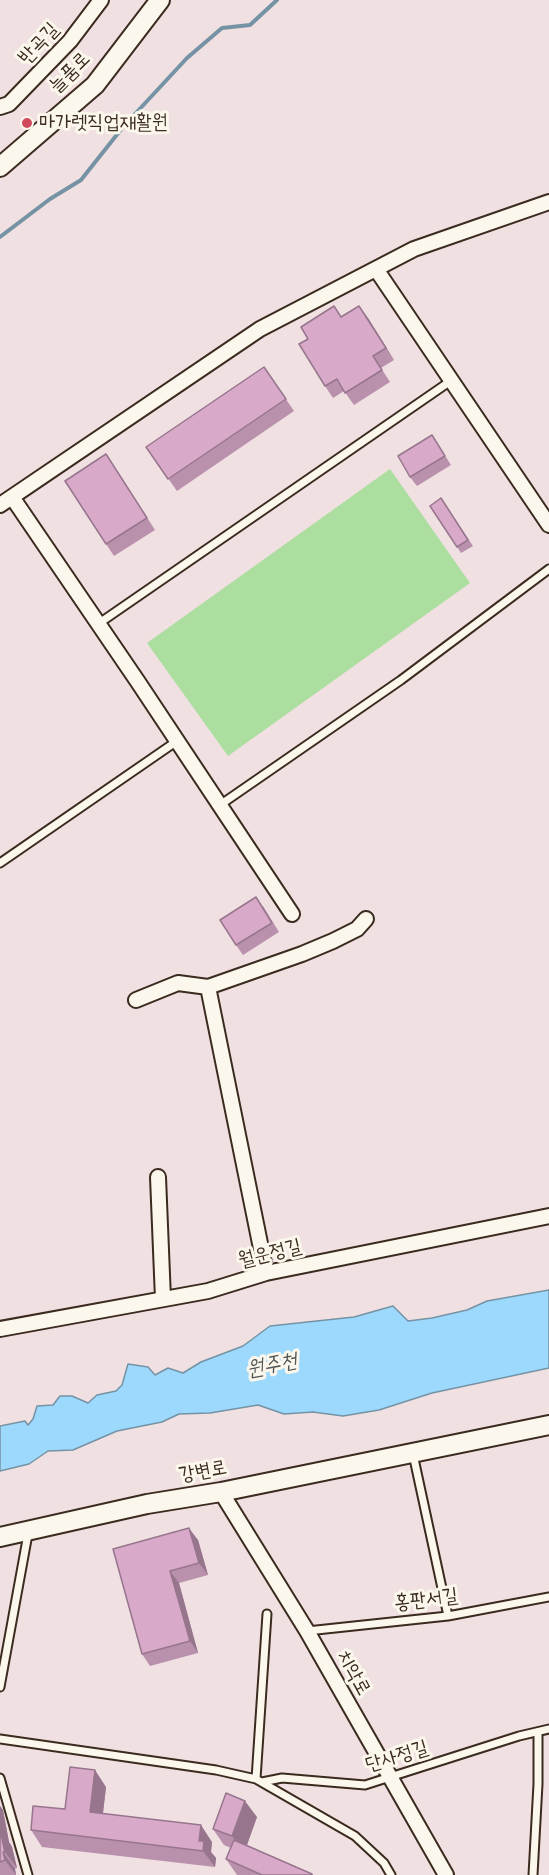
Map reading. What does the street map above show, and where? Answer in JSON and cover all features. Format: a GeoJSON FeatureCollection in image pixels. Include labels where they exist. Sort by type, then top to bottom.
{"type":"FeatureCollection","features":[{"type":"Feature","properties":{"kind":"street","name":"반곡길"},"geometry":{"type":"LineString","coordinates":[[0,107],[9,104],[70,41],[101,0]]}},
{"type":"Feature","properties":{"kind":"street","name":"늘품로"},"geometry":{"type":"LineString","coordinates":[[0,167],[95,85],[160,0]]}},
{"type":"Feature","properties":{"kind":"street"},"geometry":{"type":"LineString","coordinates":[[292,914],[98,624],[6,501],[260,329],[414,249],[549,202]]}},
{"type":"Feature","properties":{"kind":"street"},"geometry":{"type":"LineString","coordinates":[[376,269],[549,525]]}},
{"type":"Feature","properties":{"kind":"street"},"geometry":{"type":"LineString","coordinates":[[136,1000],[178,982],[208,987],[302,954],[357,928],[366,919]]}},
{"type":"Feature","properties":{"kind":"street"},"geometry":{"type":"LineString","coordinates":[[208,987],[266,1273]]}},
{"type":"Feature","properties":{"kind":"street"},"geometry":{"type":"LineString","coordinates":[[158,1177],[163,1299]]}},
{"type":"Feature","properties":{"kind":"street","name":"월운정길"},"geometry":{"type":"LineString","coordinates":[[0,1329],[208,1291],[266,1273],[549,1216]]}},
{"type":"Feature","properties":{"kind":"street","name":"강변로"},"geometry":{"type":"LineString","coordinates":[[0,1537],[147,1504],[221,1492],[549,1425]]}},
{"type":"Feature","properties":{"kind":"street","name":"치악로"},"geometry":{"type":"LineString","coordinates":[[221,1492],[307,1631],[446,1875]]}},
{"type":"Feature","properties":{"kind":"lane"},"geometry":{"type":"LineString","coordinates":[[98,624],[452,380]]}},
{"type":"Feature","properties":{"kind":"lane"},"geometry":{"type":"LineString","coordinates":[[220,805],[401,680],[549,569]]}},
{"type":"Feature","properties":{"kind":"lane"},"geometry":{"type":"LineString","coordinates":[[0,863],[177,741]]}},
{"type":"Feature","properties":{"kind":"lane"},"geometry":{"type":"LineString","coordinates":[[413,1454],[448,1616]]}},
{"type":"Feature","properties":{"kind":"lane"},"geometry":{"type":"LineString","coordinates":[[0,1687],[29,1532]]}},
{"type":"Feature","properties":{"kind":"lane","name":"홍판서길"},"geometry":{"type":"LineString","coordinates":[[307,1631],[448,1616],[549,1597]]}},
{"type":"Feature","properties":{"kind":"lane"},"geometry":{"type":"LineString","coordinates":[[259,1780],[267,1614]]}},
{"type":"Feature","properties":{"kind":"lane","name":"단사정길"},"geometry":{"type":"LineString","coordinates":[[0,1739],[216,1770],[259,1780],[282,1779],[365,1785],[388,1776],[549,1729]]}},
{"type":"Feature","properties":{"kind":"lane"},"geometry":{"type":"LineString","coordinates":[[533,1875],[538,1784],[538,1732]]}},
{"type":"Feature","properties":{"kind":"lane"},"geometry":{"type":"LineString","coordinates":[[0,1778],[28,1875]]}},
{"type":"Feature","properties":{"kind":"lane","name":"단사정길"},"geometry":{"type":"LineString","coordinates":[[259,1780],[355,1836],[384,1863],[391,1875]]}},
{"type":"Feature","properties":{"kind":"green space"},"geometry":{"type":"Polygon","coordinates":[[[390,469],[470,583],[228,756],[147,643],[390,469]]]}},
{"type":"Feature","properties":{"kind":"water","name":"원주천"},"geometry":{"type":"Polygon","coordinates":[[[549,1290],[549,1368],[432,1393],[379,1410],[343,1416],[313,1412],[284,1414],[258,1405],[210,1413],[179,1414],[162,1422],[117,1431],[73,1450],[48,1451],[29,1464],[0,1471],[0,1426],[25,1421],[28,1425],[33,1419],[37,1406],[53,1405],[60,1396],[72,1396],[88,1403],[97,1395],[116,1391],[122,1385],[128,1364],[148,1367],[155,1375],[168,1368],[183,1373],[201,1362],[243,1346],[270,1326],[354,1317],[393,1306],[408,1321],[432,1318],[467,1310],[487,1301],[549,1290]]]}},
{"type":"Feature","properties":{"kind":"building"},"geometry":{"type":"Polygon","coordinates":[[[334,306],[341,317],[359,306],[386,348],[373,356],[382,370],[345,393],[337,379],[325,386],[299,344],[308,339],[301,327],[334,306]]]}},
{"type":"Feature","properties":{"kind":"building"},"geometry":{"type":"Polygon","coordinates":[[[264,367],[286,399],[168,479],[146,447],[264,367]]]}},
{"type":"Feature","properties":{"kind":"building"},"geometry":{"type":"Polygon","coordinates":[[[432,435],[445,456],[410,477],[398,456],[432,435]]]}},
{"type":"Feature","properties":{"kind":"building"},"geometry":{"type":"Polygon","coordinates":[[[106,454],[147,518],[106,544],[65,481],[106,454]]]}},
{"type":"Feature","properties":{"kind":"building"},"geometry":{"type":"Polygon","coordinates":[[[441,498],[468,540],[457,547],[430,506],[441,498]]]}},
{"type":"Feature","properties":{"kind":"building"},"geometry":{"type":"Polygon","coordinates":[[[256,897],[272,923],[236,945],[220,920],[256,897]]]}},
{"type":"Feature","properties":{"kind":"building"},"geometry":{"type":"Polygon","coordinates":[[[189,1528],[199,1563],[170,1571],[190,1641],[142,1654],[113,1549],[189,1528]]]}},
{"type":"Feature","properties":{"kind":"building"},"geometry":{"type":"Polygon","coordinates":[[[70,1767],[95,1770],[90,1812],[201,1825],[199,1841],[204,1841],[203,1851],[31,1830],[33,1806],[65,1809],[70,1767]]]}},
{"type":"Feature","properties":{"kind":"building"},"geometry":{"type":"Polygon","coordinates":[[[226,1793],[245,1801],[232,1836],[213,1829],[226,1793]]]}},
{"type":"Feature","properties":{"kind":"building"},"geometry":{"type":"Polygon","coordinates":[[[0,1830],[5,1860],[0,1862],[0,1830]]]}},
{"type":"Feature","properties":{"kind":"building"},"geometry":{"type":"Polygon","coordinates":[[[234,1840],[312,1875],[262,1875],[226,1859],[234,1840]]]}},
{"type":"Feature","properties":{"kind":"waterway"},"geometry":{"type":"LineString","coordinates":[[0,237],[50,199],[81,180],[123,127],[187,58],[222,28],[250,25],[277,0]]}},
{"type":"Feature","properties":{"kind":"place","name":"마가렛직업재활원"},"geometry":{"type":"Point","coordinates":[27,123]}}]}
